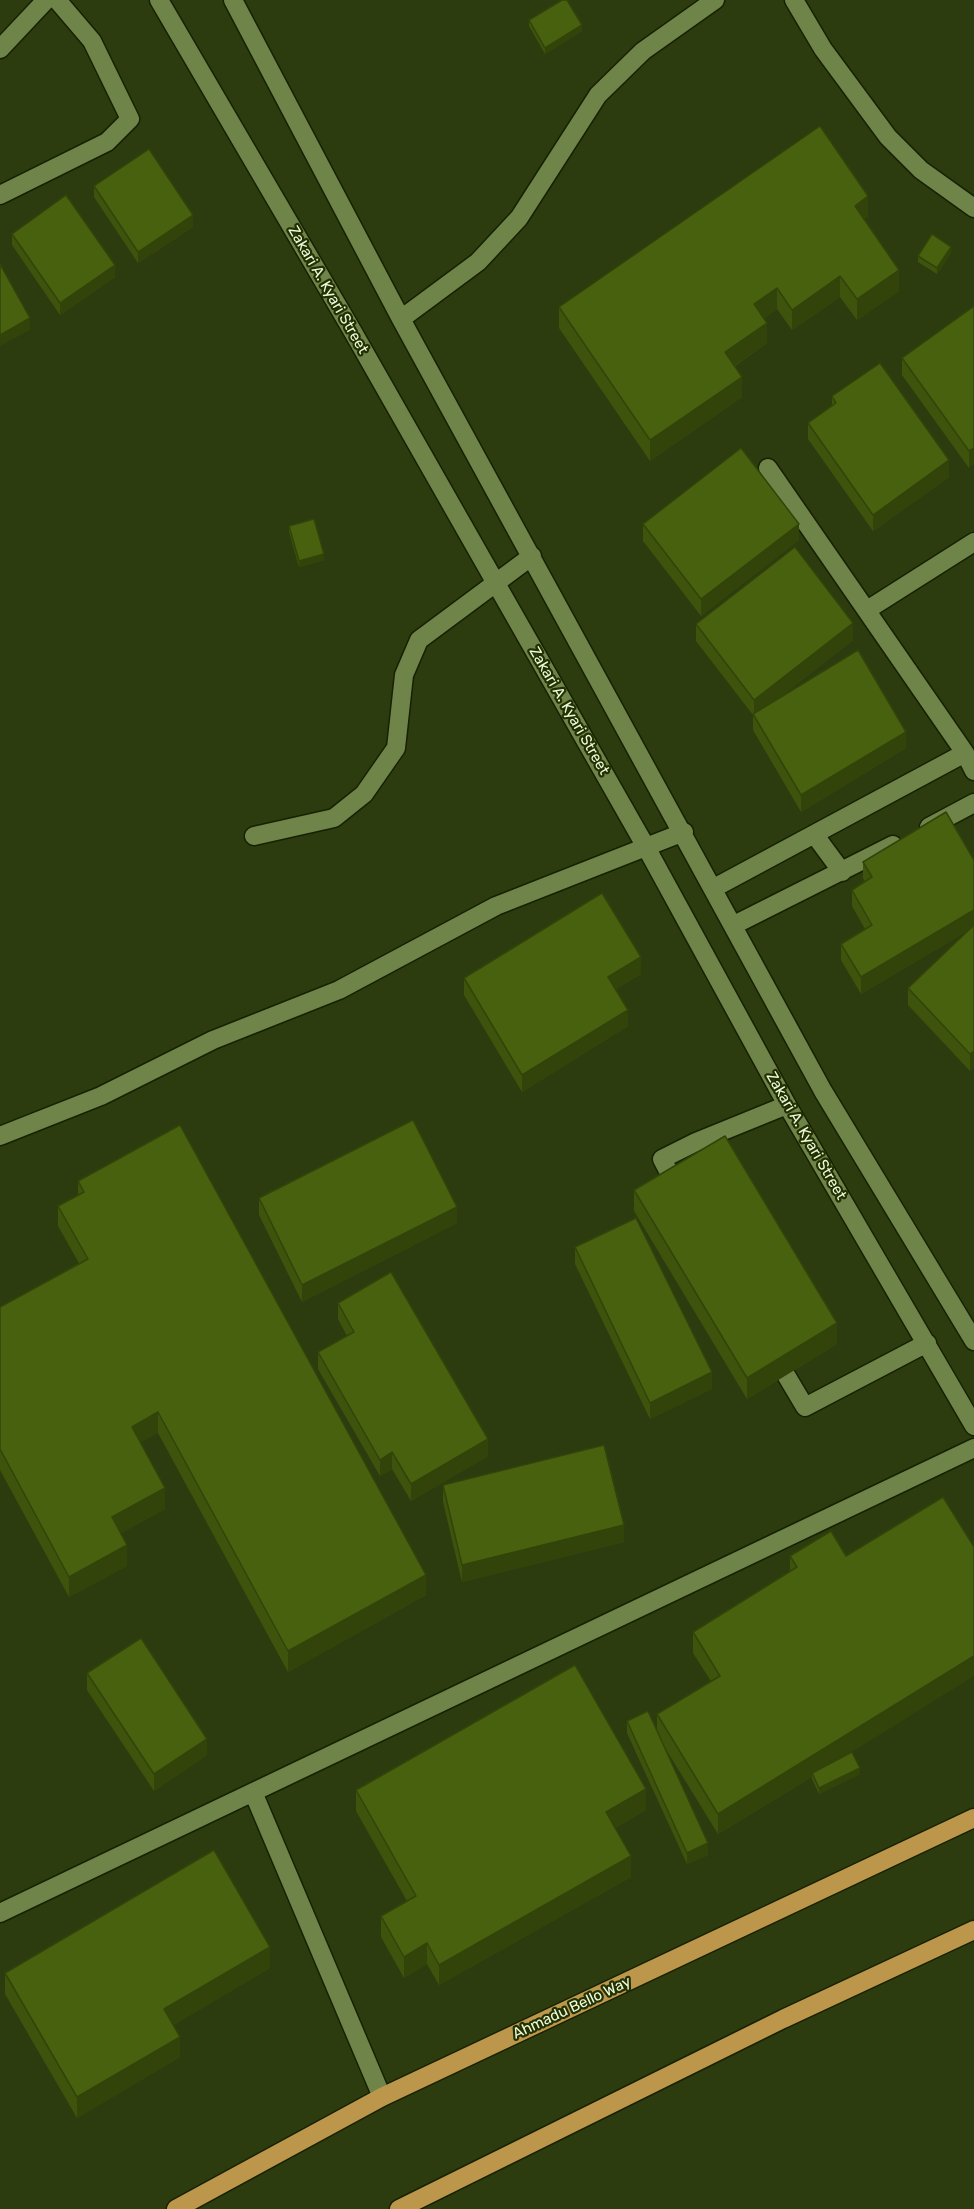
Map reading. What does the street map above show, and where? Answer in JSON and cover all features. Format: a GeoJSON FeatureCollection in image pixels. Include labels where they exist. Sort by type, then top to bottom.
{"type":"FeatureCollection","features":[{"type":"Feature","properties":{"kind":"main road","name":"Ahmadu Bello Way"},"geometry":{"type":"LineString","coordinates":[[176,2209],[382,2097],[974,1818]]}},
{"type":"Feature","properties":{"kind":"main road"},"geometry":{"type":"LineString","coordinates":[[399,2209],[783,2019],[974,1930]]}},
{"type":"Feature","properties":{"kind":"street"},"geometry":{"type":"LineString","coordinates":[[0,48],[46,0]]}},
{"type":"Feature","properties":{"kind":"street"},"geometry":{"type":"LineString","coordinates":[[0,195],[107,142],[130,119],[92,41],[57,0]]}},
{"type":"Feature","properties":{"kind":"street","name":"Zakari A. Kyari Street"},"geometry":{"type":"LineString","coordinates":[[159,0],[496,583],[646,847],[787,1105],[974,1426]]}},
{"type":"Feature","properties":{"kind":"street"},"geometry":{"type":"LineString","coordinates":[[233,0],[401,319],[684,832],[823,1091],[974,1341]]}},
{"type":"Feature","properties":{"kind":"street"},"geometry":{"type":"LineString","coordinates":[[401,319],[478,262],[519,218],[598,95],[643,51],[715,0]]}},
{"type":"Feature","properties":{"kind":"street"},"geometry":{"type":"LineString","coordinates":[[794,0],[823,49],[888,137],[921,170],[974,208]]}},
{"type":"Feature","properties":{"kind":"street"},"geometry":{"type":"LineString","coordinates":[[768,468],[965,753],[974,771]]}},
{"type":"Feature","properties":{"kind":"street"},"geometry":{"type":"LineString","coordinates":[[867,610],[974,542]]}},
{"type":"Feature","properties":{"kind":"street"},"geometry":{"type":"LineString","coordinates":[[254,836],[334,818],[364,794],[396,748],[404,675],[419,640],[532,556]]}},
{"type":"Feature","properties":{"kind":"street"},"geometry":{"type":"LineString","coordinates":[[714,888],[965,753]]}},
{"type":"Feature","properties":{"kind":"street"},"geometry":{"type":"LineString","coordinates":[[734,925],[974,803]]}},
{"type":"Feature","properties":{"kind":"street"},"geometry":{"type":"LineString","coordinates":[[0,1136],[101,1096],[213,1040],[339,990],[496,906],[684,832]]}},
{"type":"Feature","properties":{"kind":"street"},"geometry":{"type":"LineString","coordinates":[[814,834],[842,872]]}},
{"type":"Feature","properties":{"kind":"street"},"geometry":{"type":"LineString","coordinates":[[676,1186],[662,1159],[696,1142],[787,1105]]}},
{"type":"Feature","properties":{"kind":"street"},"geometry":{"type":"LineString","coordinates":[[786,1375],[805,1407],[927,1343]]}},
{"type":"Feature","properties":{"kind":"street"},"geometry":{"type":"LineString","coordinates":[[0,1913],[974,1448]]}},
{"type":"Feature","properties":{"kind":"street"},"geometry":{"type":"LineString","coordinates":[[253,1792],[382,2097]]}},
{"type":"Feature","properties":{"kind":"building"},"geometry":{"type":"Polygon","coordinates":[[[562,0],[567,0],[582,25],[545,48],[529,20],[562,0]]]}},
{"type":"Feature","properties":{"kind":"building"},"geometry":{"type":"Polygon","coordinates":[[[820,126],[868,196],[855,206],[899,270],[857,299],[840,276],[792,310],[777,288],[754,304],[767,323],[725,352],[742,377],[650,440],[559,307],[820,126]]]}},
{"type":"Feature","properties":{"kind":"building"},"geometry":{"type":"Polygon","coordinates":[[[149,149],[193,215],[138,252],[94,186],[149,149]]]}},
{"type":"Feature","properties":{"kind":"building"},"geometry":{"type":"Polygon","coordinates":[[[66,195],[115,265],[60,303],[12,234],[66,195]]]}},
{"type":"Feature","properties":{"kind":"building"},"geometry":{"type":"Polygon","coordinates":[[[932,234],[951,247],[937,268],[918,256],[932,234]]]}},
{"type":"Feature","properties":{"kind":"building"},"geometry":{"type":"Polygon","coordinates":[[[0,264],[30,318],[0,335],[0,264]]]}},
{"type":"Feature","properties":{"kind":"building"},"geometry":{"type":"Polygon","coordinates":[[[974,306],[974,448],[969,451],[902,358],[974,306]]]}},
{"type":"Feature","properties":{"kind":"building"},"geometry":{"type":"Polygon","coordinates":[[[880,363],[949,460],[873,515],[808,423],[836,403],[832,396],[880,363]]]}},
{"type":"Feature","properties":{"kind":"building"},"geometry":{"type":"Polygon","coordinates":[[[741,448],[799,524],[701,599],[643,524],[741,448]]]}},
{"type":"Feature","properties":{"kind":"building"},"geometry":{"type":"Polygon","coordinates":[[[314,519],[324,554],[299,561],[289,526],[314,519]]]}},
{"type":"Feature","properties":{"kind":"building"},"geometry":{"type":"Polygon","coordinates":[[[795,547],[853,623],[754,700],[696,624],[795,547]]]}},
{"type":"Feature","properties":{"kind":"building"},"geometry":{"type":"Polygon","coordinates":[[[858,650],[906,732],[801,795],[753,714],[858,650]]]}},
{"type":"Feature","properties":{"kind":"building"},"geometry":{"type":"Polygon","coordinates":[[[946,812],[974,860],[974,910],[861,977],[841,944],[872,925],[852,890],[872,877],[863,862],[946,812]]]}},
{"type":"Feature","properties":{"kind":"building"},"geometry":{"type":"Polygon","coordinates":[[[602,893],[641,957],[608,977],[628,1010],[522,1075],[464,978],[602,893]]]}},
{"type":"Feature","properties":{"kind":"building"},"geometry":{"type":"Polygon","coordinates":[[[974,925],[974,1051],[970,1054],[908,988],[974,925]]]}},
{"type":"Feature","properties":{"kind":"building"},"geometry":{"type":"Polygon","coordinates":[[[413,1120],[457,1207],[302,1285],[259,1198],[413,1120]]]}},
{"type":"Feature","properties":{"kind":"building"},"geometry":{"type":"Polygon","coordinates":[[[180,1125],[426,1575],[288,1651],[158,1412],[132,1427],[165,1488],[112,1517],[127,1545],[69,1577],[0,1449],[0,1307],[88,1259],[58,1206],[84,1192],[78,1181],[180,1125]]]}},
{"type":"Feature","properties":{"kind":"building"},"geometry":{"type":"Polygon","coordinates":[[[725,1136],[837,1323],[747,1378],[634,1190],[725,1136]]]}},
{"type":"Feature","properties":{"kind":"building"},"geometry":{"type":"Polygon","coordinates":[[[636,1218],[712,1372],[650,1403],[575,1247],[636,1218]]]}},
{"type":"Feature","properties":{"kind":"building"},"geometry":{"type":"Polygon","coordinates":[[[391,1272],[488,1439],[411,1484],[392,1452],[380,1460],[318,1352],[354,1332],[338,1303],[391,1272]]]}},
{"type":"Feature","properties":{"kind":"building"},"geometry":{"type":"Polygon","coordinates":[[[604,1445],[624,1525],[462,1565],[443,1485],[604,1445]]]}},
{"type":"Feature","properties":{"kind":"building"},"geometry":{"type":"Polygon","coordinates":[[[943,1497],[974,1547],[974,1656],[718,1814],[657,1714],[720,1676],[693,1632],[797,1567],[790,1556],[831,1531],[846,1556],[943,1497]]]}},
{"type":"Feature","properties":{"kind":"building"},"geometry":{"type":"Polygon","coordinates":[[[141,1638],[207,1739],[154,1774],[87,1673],[141,1638]]]}},
{"type":"Feature","properties":{"kind":"building"},"geometry":{"type":"Polygon","coordinates":[[[575,1665],[646,1789],[606,1812],[631,1856],[439,1965],[427,1943],[404,1957],[381,1916],[416,1896],[356,1790],[575,1665]]]}},
{"type":"Feature","properties":{"kind":"building"},"geometry":{"type":"Polygon","coordinates":[[[648,1711],[708,1843],[687,1853],[627,1721],[648,1711]]]}},
{"type":"Feature","properties":{"kind":"building"},"geometry":{"type":"Polygon","coordinates":[[[852,1752],[860,1768],[819,1788],[812,1773],[852,1752]]]}},
{"type":"Feature","properties":{"kind":"building"},"geometry":{"type":"Polygon","coordinates":[[[214,1850],[270,1947],[164,2009],[180,2037],[77,2097],[5,1973],[214,1850]]]}}]}
